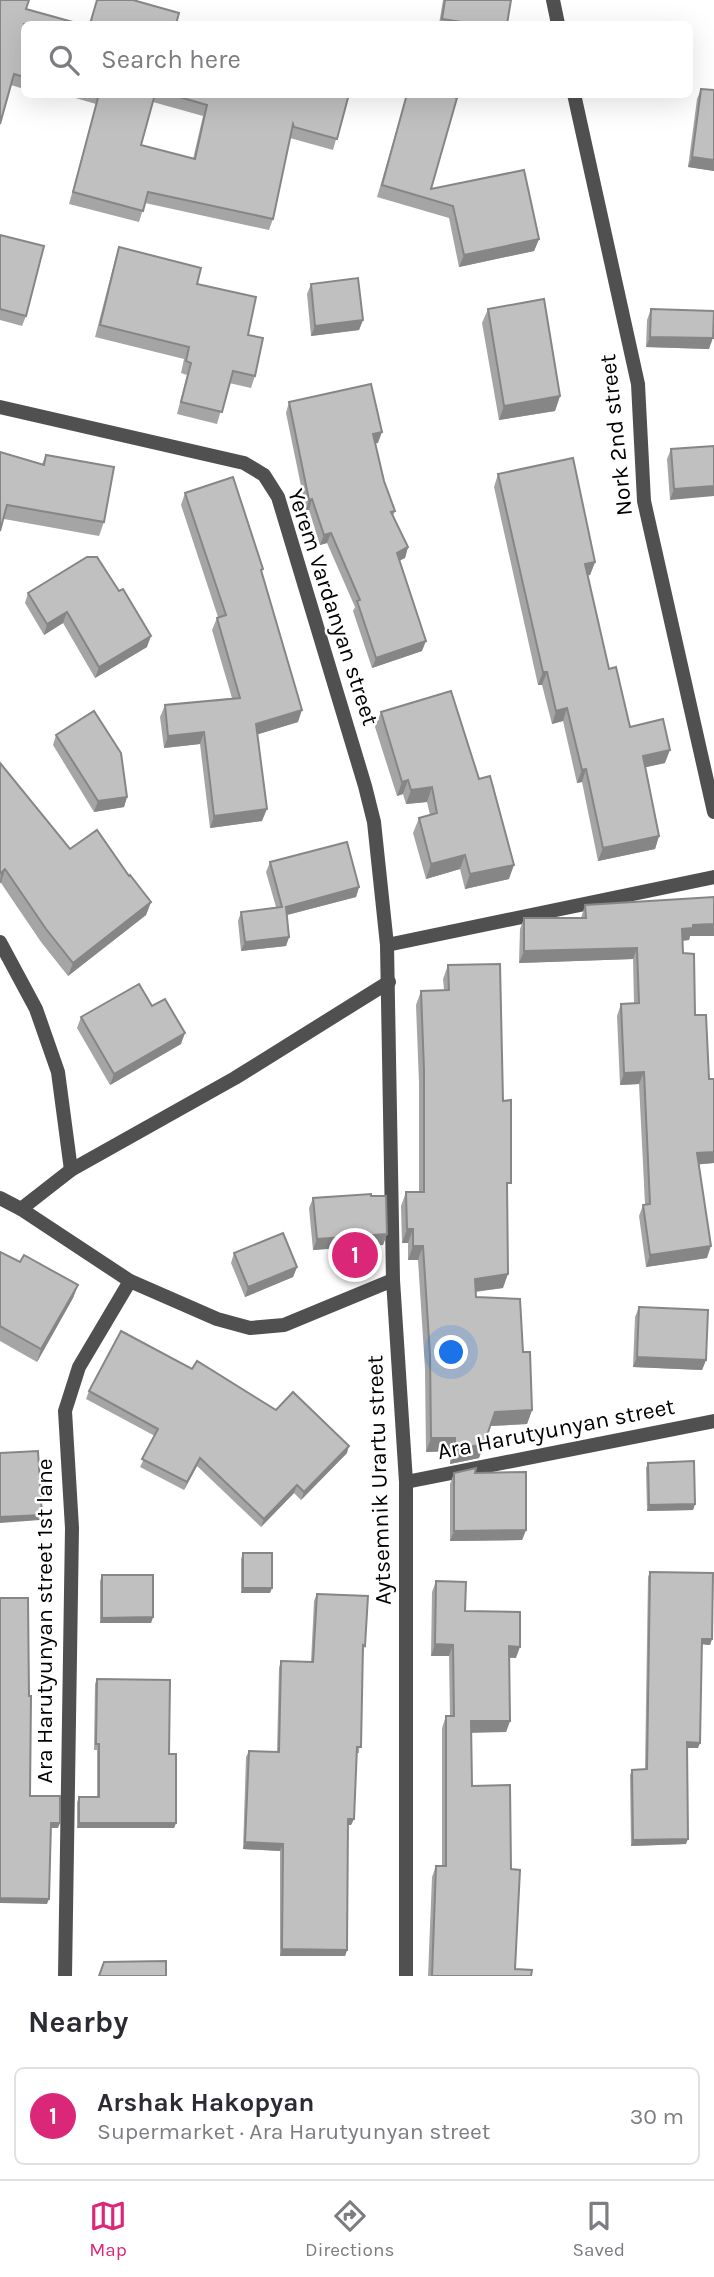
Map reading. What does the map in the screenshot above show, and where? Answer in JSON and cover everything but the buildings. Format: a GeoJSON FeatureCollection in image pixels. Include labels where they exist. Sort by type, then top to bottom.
{"type":"FeatureCollection","features":[{"type":"Feature","properties":{"kind":"street"},"geometry":{"type":"LineString","coordinates":[[552,0],[557,21]]}},
{"type":"Feature","properties":{"kind":"street","name":"Nork 2nd street"},"geometry":{"type":"LineString","coordinates":[[575,98],[638,384],[643,501],[714,812]]}},
{"type":"Feature","properties":{"kind":"street","name":"Yerem Vardanyan street"},"geometry":{"type":"LineString","coordinates":[[0,407],[244,463],[264,475],[278,497],[374,822],[389,982]]}},
{"type":"Feature","properties":{"kind":"street"},"geometry":{"type":"LineString","coordinates":[[387,945],[714,877]]}},
{"type":"Feature","properties":{"kind":"street"},"geometry":{"type":"LineString","coordinates":[[0,942],[36,1009],[58,1072],[71,1170]]}},
{"type":"Feature","properties":{"kind":"street"},"geometry":{"type":"LineString","coordinates":[[21,1209],[71,1170],[235,1078],[389,982]]}},
{"type":"Feature","properties":{"kind":"street","name":"Aytsemnik Urartu street"},"geometry":{"type":"LineString","coordinates":[[389,982],[393,1280],[406,1482],[406,1976]]}},
{"type":"Feature","properties":{"kind":"street"},"geometry":{"type":"LineString","coordinates":[[0,1198],[130,1281],[217,1319],[250,1328],[284,1325],[393,1280]]}},
{"type":"Feature","properties":{"kind":"street","name":"Ara Harutyunyan street 1st lane"},"geometry":{"type":"LineString","coordinates":[[65,1976],[72,1528],[65,1411],[79,1367],[130,1281]]}},
{"type":"Feature","properties":{"kind":"street","name":"Ara Harutyunyan street"},"geometry":{"type":"LineString","coordinates":[[406,1482],[714,1421]]}},
{"type":"Feature","properties":{"kind":"place","name":"Arshak Hakopyan"},"geometry":{"type":"Point","coordinates":[355,1255]}}]}
